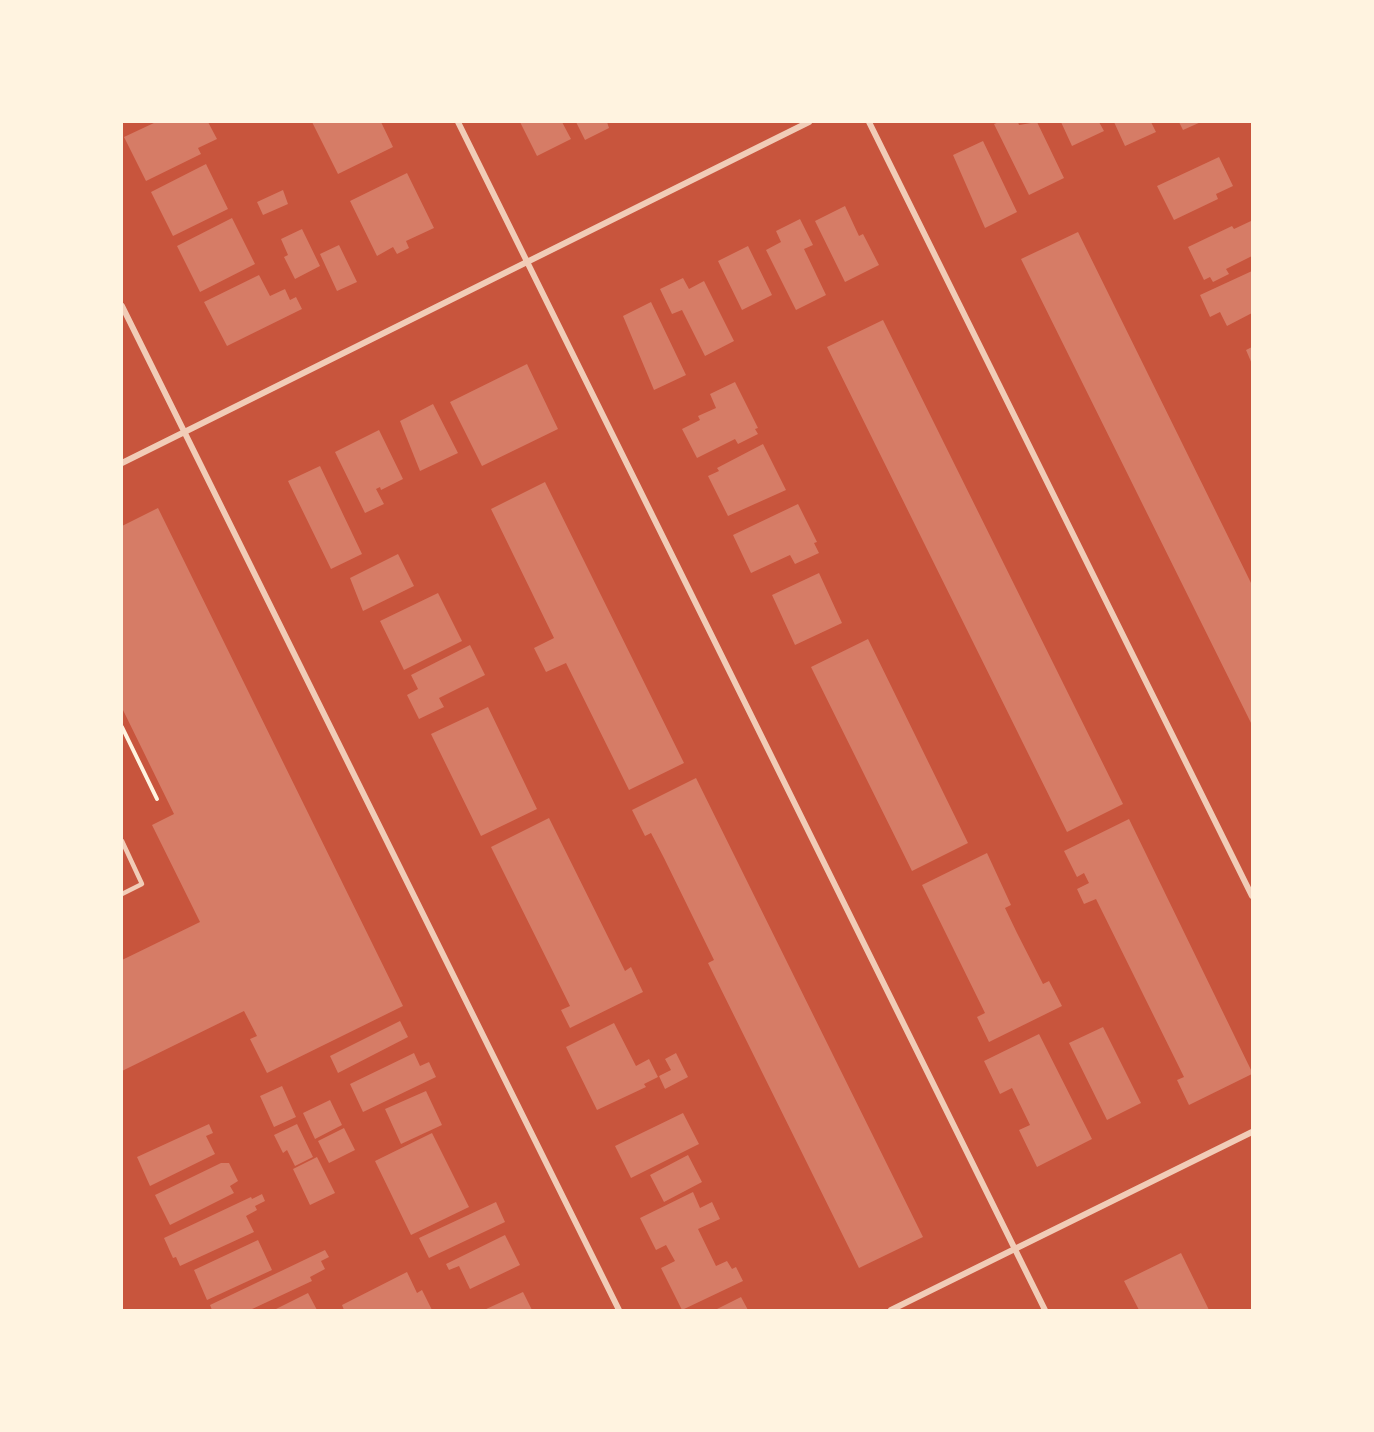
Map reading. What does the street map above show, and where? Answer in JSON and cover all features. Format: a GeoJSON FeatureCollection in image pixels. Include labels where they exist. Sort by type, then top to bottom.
{"type":"FeatureCollection","features":[{"type":"Feature","properties":{"kind":"street"},"geometry":{"type":"LineString","coordinates":[[458,122],[1045,1311]]}},
{"type":"Feature","properties":{"kind":"street"},"geometry":{"type":"LineString","coordinates":[[122,463],[809,122]]}},
{"type":"Feature","properties":{"kind":"street"},"geometry":{"type":"LineString","coordinates":[[869,122],[1252,896]]}},
{"type":"Feature","properties":{"kind":"street"},"geometry":{"type":"LineString","coordinates":[[122,306],[619,1311]]}},
{"type":"Feature","properties":{"kind":"street"},"geometry":{"type":"LineString","coordinates":[[891,1311],[1252,1132]]}},
{"type":"Feature","properties":{"kind":"lane"},"geometry":{"type":"LineString","coordinates":[[122,841],[142,884],[122,894]]}},
{"type":"Feature","properties":{"kind":"path"},"geometry":{"type":"LineString","coordinates":[[122,727],[157,799]]}},
{"type":"Feature","properties":{"kind":"building"},"geometry":{"type":"Polygon","coordinates":[[[156,122],[208,122],[217,139],[198,148],[201,154],[146,181],[124,137],[156,122]]]}},
{"type":"Feature","properties":{"kind":"building"},"geometry":{"type":"Polygon","coordinates":[[[312,122],[381,122],[393,147],[338,174],[312,122]]]}},
{"type":"Feature","properties":{"kind":"building"},"geometry":{"type":"Polygon","coordinates":[[[520,122],[562,122],[571,139],[537,156],[520,122]]]}},
{"type":"Feature","properties":{"kind":"building"},"geometry":{"type":"Polygon","coordinates":[[[576,122],[607,122],[609,128],[585,140],[576,122]]]}},
{"type":"Feature","properties":{"kind":"building"},"geometry":{"type":"Polygon","coordinates":[[[1018,122],[1019,125],[1037,122],[1064,178],[1029,195],[994,124],[1018,122]]]}},
{"type":"Feature","properties":{"kind":"building"},"geometry":{"type":"Polygon","coordinates":[[[1061,122],[1099,122],[1104,131],[1072,146],[1061,122]]]}},
{"type":"Feature","properties":{"kind":"building"},"geometry":{"type":"Polygon","coordinates":[[[1114,122],[1151,122],[1156,132],[1125,146],[1114,122]]]}},
{"type":"Feature","properties":{"kind":"building"},"geometry":{"type":"Polygon","coordinates":[[[1179,122],[1201,122],[1183,130],[1179,122]]]}},
{"type":"Feature","properties":{"kind":"building"},"geometry":{"type":"Polygon","coordinates":[[[983,141],[1017,212],[985,228],[953,155],[983,141]]]}},
{"type":"Feature","properties":{"kind":"building"},"geometry":{"type":"Polygon","coordinates":[[[1219,157],[1233,186],[1216,194],[1218,199],[1174,220],[1157,186],[1219,157]]]}},
{"type":"Feature","properties":{"kind":"building"},"geometry":{"type":"Polygon","coordinates":[[[206,164],[228,209],[173,236],[151,192],[206,164]]]}},
{"type":"Feature","properties":{"kind":"building"},"geometry":{"type":"Polygon","coordinates":[[[407,173],[434,228],[406,241],[409,248],[397,254],[393,247],[377,256],[350,201],[407,173]]]}},
{"type":"Feature","properties":{"kind":"building"},"geometry":{"type":"Polygon","coordinates":[[[283,190],[288,204],[263,215],[257,202],[283,190]]]}},
{"type":"Feature","properties":{"kind":"building"},"geometry":{"type":"Polygon","coordinates":[[[845,206],[859,236],[863,234],[879,265],[845,282],[815,221],[845,206]]]}},
{"type":"Feature","properties":{"kind":"building"},"geometry":{"type":"Polygon","coordinates":[[[232,218],[255,264],[200,292],[177,246],[232,218]]]}},
{"type":"Feature","properties":{"kind":"building"},"geometry":{"type":"Polygon","coordinates":[[[800,219],[813,245],[804,249],[826,295],[796,310],[766,250],[781,242],[776,231],[800,219]]]}},
{"type":"Feature","properties":{"kind":"building"},"geometry":{"type":"Polygon","coordinates":[[[1251,221],[1252,256],[1226,269],[1229,274],[1213,282],[1210,277],[1204,280],[1188,247],[1232,226],[1234,229],[1251,221]]]}},
{"type":"Feature","properties":{"kind":"building"},"geometry":{"type":"Polygon","coordinates":[[[302,229],[320,266],[295,279],[284,257],[288,255],[281,239],[302,229]]]}},
{"type":"Feature","properties":{"kind":"building"},"geometry":{"type":"Polygon","coordinates":[[[1078,232],[1252,585],[1252,725],[1021,259],[1078,232]]]}},
{"type":"Feature","properties":{"kind":"building"},"geometry":{"type":"Polygon","coordinates":[[[339,245],[357,282],[337,291],[320,254],[339,245]]]}},
{"type":"Feature","properties":{"kind":"building"},"geometry":{"type":"Polygon","coordinates":[[[748,246],[772,295],[742,310],[718,261],[748,246]]]}},
{"type":"Feature","properties":{"kind":"building"},"geometry":{"type":"Polygon","coordinates":[[[1252,271],[1252,313],[1227,326],[1220,312],[1210,317],[1200,295],[1252,271]]]}},
{"type":"Feature","properties":{"kind":"building"},"geometry":{"type":"Polygon","coordinates":[[[259,275],[270,296],[285,289],[290,300],[296,297],[302,309],[227,346],[204,302],[259,275]]]}},
{"type":"Feature","properties":{"kind":"building"},"geometry":{"type":"Polygon","coordinates":[[[683,278],[689,289],[704,281],[734,341],[705,356],[682,310],[672,314],[660,289],[683,278]]]}},
{"type":"Feature","properties":{"kind":"building"},"geometry":{"type":"Polygon","coordinates":[[[651,302],[686,375],[654,390],[623,316],[651,302]]]}},
{"type":"Feature","properties":{"kind":"building"},"geometry":{"type":"Polygon","coordinates":[[[883,320],[1123,804],[1067,832],[827,347],[883,320]]]}},
{"type":"Feature","properties":{"kind":"building"},"geometry":{"type":"Polygon","coordinates":[[[1252,347],[1252,364],[1246,350],[1252,347]]]}},
{"type":"Feature","properties":{"kind":"building"},"geometry":{"type":"Polygon","coordinates":[[[527,364],[558,429],[482,466],[450,402],[527,364]]]}},
{"type":"Feature","properties":{"kind":"building"},"geometry":{"type":"Polygon","coordinates":[[[735,382],[758,428],[755,429],[758,434],[738,444],[735,439],[697,458],[682,429],[700,420],[698,416],[716,408],[710,394],[735,382]]]}},
{"type":"Feature","properties":{"kind":"building"},"geometry":{"type":"Polygon","coordinates":[[[433,404],[458,453],[420,471],[400,421],[433,404]]]}},
{"type":"Feature","properties":{"kind":"building"},"geometry":{"type":"Polygon","coordinates":[[[379,430],[403,479],[381,490],[380,487],[376,489],[384,504],[365,513],[335,452],[379,430]]]}},
{"type":"Feature","properties":{"kind":"building"},"geometry":{"type":"Polygon","coordinates":[[[763,444],[786,490],[728,516],[708,476],[719,471],[717,468],[763,444]]]}},
{"type":"Feature","properties":{"kind":"building"},"geometry":{"type":"Polygon","coordinates":[[[320,466],[362,554],[331,569],[288,481],[320,466]]]}},
{"type":"Feature","properties":{"kind":"building"},"geometry":{"type":"Polygon","coordinates":[[[545,482],[684,763],[629,790],[566,663],[546,672],[534,648],[554,638],[491,509],[545,482]]]}},
{"type":"Feature","properties":{"kind":"building"},"geometry":{"type":"Polygon","coordinates":[[[798,504],[817,542],[814,543],[819,553],[795,564],[790,555],[751,573],[733,535],[798,504]]]}},
{"type":"Feature","properties":{"kind":"building"},"geometry":{"type":"Polygon","coordinates":[[[158,508],[403,1006],[267,1073],[250,1039],[257,1036],[244,1011],[122,1071],[122,960],[200,922],[152,825],[174,814],[122,708],[122,526],[158,508]]]}},
{"type":"Feature","properties":{"kind":"building"},"geometry":{"type":"Polygon","coordinates":[[[398,554],[414,586],[363,611],[350,578],[398,554]]]}},
{"type":"Feature","properties":{"kind":"building"},"geometry":{"type":"Polygon","coordinates":[[[819,573],[842,623],[795,645],[772,595],[819,573]]]}},
{"type":"Feature","properties":{"kind":"building"},"geometry":{"type":"Polygon","coordinates":[[[438,593],[462,641],[404,670],[380,621],[438,593]]]}},
{"type":"Feature","properties":{"kind":"building"},"geometry":{"type":"Polygon","coordinates":[[[868,639],[968,843],[912,871],[811,667],[868,639]]]}},
{"type":"Feature","properties":{"kind":"building"},"geometry":{"type":"Polygon","coordinates":[[[470,645],[485,675],[439,698],[444,707],[419,719],[407,695],[418,689],[411,675],[470,645]]]}},
{"type":"Feature","properties":{"kind":"building"},"geometry":{"type":"Polygon","coordinates":[[[488,707],[537,809],[481,836],[431,734],[488,707]]]}},
{"type":"Feature","properties":{"kind":"building"},"geometry":{"type":"Polygon","coordinates":[[[696,778],[923,1237],[859,1268],[708,963],[714,960],[664,858],[651,833],[645,836],[632,810],[696,778]]]}},
{"type":"Feature","properties":{"kind":"building"},"geometry":{"type":"Polygon","coordinates":[[[549,818],[625,971],[631,967],[643,992],[570,1028],[561,1010],[570,1006],[491,847],[549,818]]]}},
{"type":"Feature","properties":{"kind":"building"},"geometry":{"type":"Polygon","coordinates":[[[1129,819],[1252,1072],[1189,1105],[1177,1080],[1184,1077],[1096,899],[1084,904],[1077,889],[1089,883],[1084,873],[1077,877],[1064,851],[1129,819]]]}},
{"type":"Feature","properties":{"kind":"building"},"geometry":{"type":"Polygon","coordinates":[[[987,853],[1011,905],[1005,908],[1017,933],[1043,984],[1049,981],[1062,1006],[989,1042],[977,1017],[985,1013],[922,885],[987,853]]]}},
{"type":"Feature","properties":{"kind":"building"},"geometry":{"type":"Polygon","coordinates":[[[400,1021],[408,1037],[338,1073],[330,1056],[400,1021]]]}},
{"type":"Feature","properties":{"kind":"building"},"geometry":{"type":"Polygon","coordinates":[[[614,1023],[636,1066],[649,1059],[658,1077],[644,1084],[646,1087],[597,1110],[566,1047],[614,1023]]]}},
{"type":"Feature","properties":{"kind":"building"},"geometry":{"type":"Polygon","coordinates":[[[1103,1027],[1141,1103],[1107,1120],[1069,1043],[1103,1027]]]}},
{"type":"Feature","properties":{"kind":"building"},"geometry":{"type":"Polygon","coordinates":[[[1039,1034],[1092,1139],[1037,1167],[1019,1130],[1030,1125],[1012,1088],[1000,1094],[984,1061],[1039,1034]]]}},
{"type":"Feature","properties":{"kind":"building"},"geometry":{"type":"Polygon","coordinates":[[[414,1053],[420,1066],[429,1062],[436,1077],[363,1112],[350,1084],[414,1053]]]}},
{"type":"Feature","properties":{"kind":"building"},"geometry":{"type":"Polygon","coordinates":[[[676,1053],[688,1077],[665,1089],[659,1076],[671,1070],[665,1059],[676,1053]]]}},
{"type":"Feature","properties":{"kind":"building"},"geometry":{"type":"Polygon","coordinates":[[[282,1086],[296,1117],[274,1127],[260,1096],[282,1086]]]}},
{"type":"Feature","properties":{"kind":"building"},"geometry":{"type":"Polygon","coordinates":[[[426,1091],[442,1125],[401,1144],[385,1109],[426,1091]]]}},
{"type":"Feature","properties":{"kind":"building"},"geometry":{"type":"Polygon","coordinates":[[[330,1100],[342,1125],[315,1139],[303,1113],[330,1100]]]}},
{"type":"Feature","properties":{"kind":"building"},"geometry":{"type":"Polygon","coordinates":[[[683,1113],[699,1144],[631,1178],[615,1146],[683,1113]]]}},
{"type":"Feature","properties":{"kind":"building"},"geometry":{"type":"Polygon","coordinates":[[[209,1124],[213,1133],[206,1136],[215,1154],[150,1186],[137,1157],[209,1124]]]}},
{"type":"Feature","properties":{"kind":"building"},"geometry":{"type":"Polygon","coordinates":[[[297,1124],[313,1157],[295,1166],[287,1150],[283,1153],[274,1135],[297,1124]]]}},
{"type":"Feature","properties":{"kind":"building"},"geometry":{"type":"Polygon","coordinates":[[[344,1128],[355,1150],[329,1163],[318,1141],[344,1128]]]}},
{"type":"Feature","properties":{"kind":"building"},"geometry":{"type":"Polygon","coordinates":[[[432,1133],[469,1207],[411,1235],[375,1161],[432,1133]]]}},
{"type":"Feature","properties":{"kind":"building"},"geometry":{"type":"Polygon","coordinates":[[[688,1155],[702,1182],[664,1202],[650,1175],[688,1155]]]}},
{"type":"Feature","properties":{"kind":"building"},"geometry":{"type":"Polygon","coordinates":[[[317,1157],[335,1193],[310,1205],[293,1169],[317,1157]]]}},
{"type":"Feature","properties":{"kind":"building"},"geometry":{"type":"Polygon","coordinates":[[[221,1163],[229,1163],[238,1181],[230,1186],[234,1193],[170,1225],[155,1195],[221,1163]]]}},
{"type":"Feature","properties":{"kind":"building"},"geometry":{"type":"Polygon","coordinates":[[[693,1192],[700,1208],[712,1202],[720,1219],[698,1229],[716,1266],[727,1261],[732,1269],[736,1267],[743,1281],[682,1310],[661,1268],[675,1261],[666,1245],[656,1250],[640,1218],[693,1192]]]}},
{"type":"Feature","properties":{"kind":"building"},"geometry":{"type":"Polygon","coordinates":[[[262,1194],[265,1201],[255,1206],[257,1210],[246,1216],[254,1232],[180,1266],[176,1257],[173,1258],[164,1238],[262,1194]]]}},
{"type":"Feature","properties":{"kind":"building"},"geometry":{"type":"Polygon","coordinates":[[[496,1202],[505,1222],[429,1258],[419,1238],[496,1202]]]}},
{"type":"Feature","properties":{"kind":"building"},"geometry":{"type":"Polygon","coordinates":[[[505,1235],[520,1265],[470,1289],[459,1266],[449,1270],[446,1264],[505,1235]]]}},
{"type":"Feature","properties":{"kind":"building"},"geometry":{"type":"Polygon","coordinates":[[[258,1240],[272,1270],[207,1300],[194,1270],[258,1240]]]}},
{"type":"Feature","properties":{"kind":"building"},"geometry":{"type":"Polygon","coordinates":[[[325,1250],[329,1257],[321,1261],[325,1269],[310,1277],[312,1281],[250,1310],[212,1310],[210,1305],[325,1250]]]}},
{"type":"Feature","properties":{"kind":"building"},"geometry":{"type":"Polygon","coordinates":[[[1181,1253],[1209,1310],[1139,1310],[1124,1281],[1181,1253]]]}},
{"type":"Feature","properties":{"kind":"building"},"geometry":{"type":"Polygon","coordinates":[[[407,1272],[417,1293],[422,1290],[432,1310],[344,1310],[342,1305],[407,1272]]]}},
{"type":"Feature","properties":{"kind":"building"},"geometry":{"type":"Polygon","coordinates":[[[523,1292],[532,1310],[484,1310],[523,1292]]]}},
{"type":"Feature","properties":{"kind":"building"},"geometry":{"type":"Polygon","coordinates":[[[308,1293],[317,1310],[274,1310],[308,1293]]]}},
{"type":"Feature","properties":{"kind":"building"},"geometry":{"type":"Polygon","coordinates":[[[741,1297],[748,1310],[715,1310],[741,1297]]]}}]}
